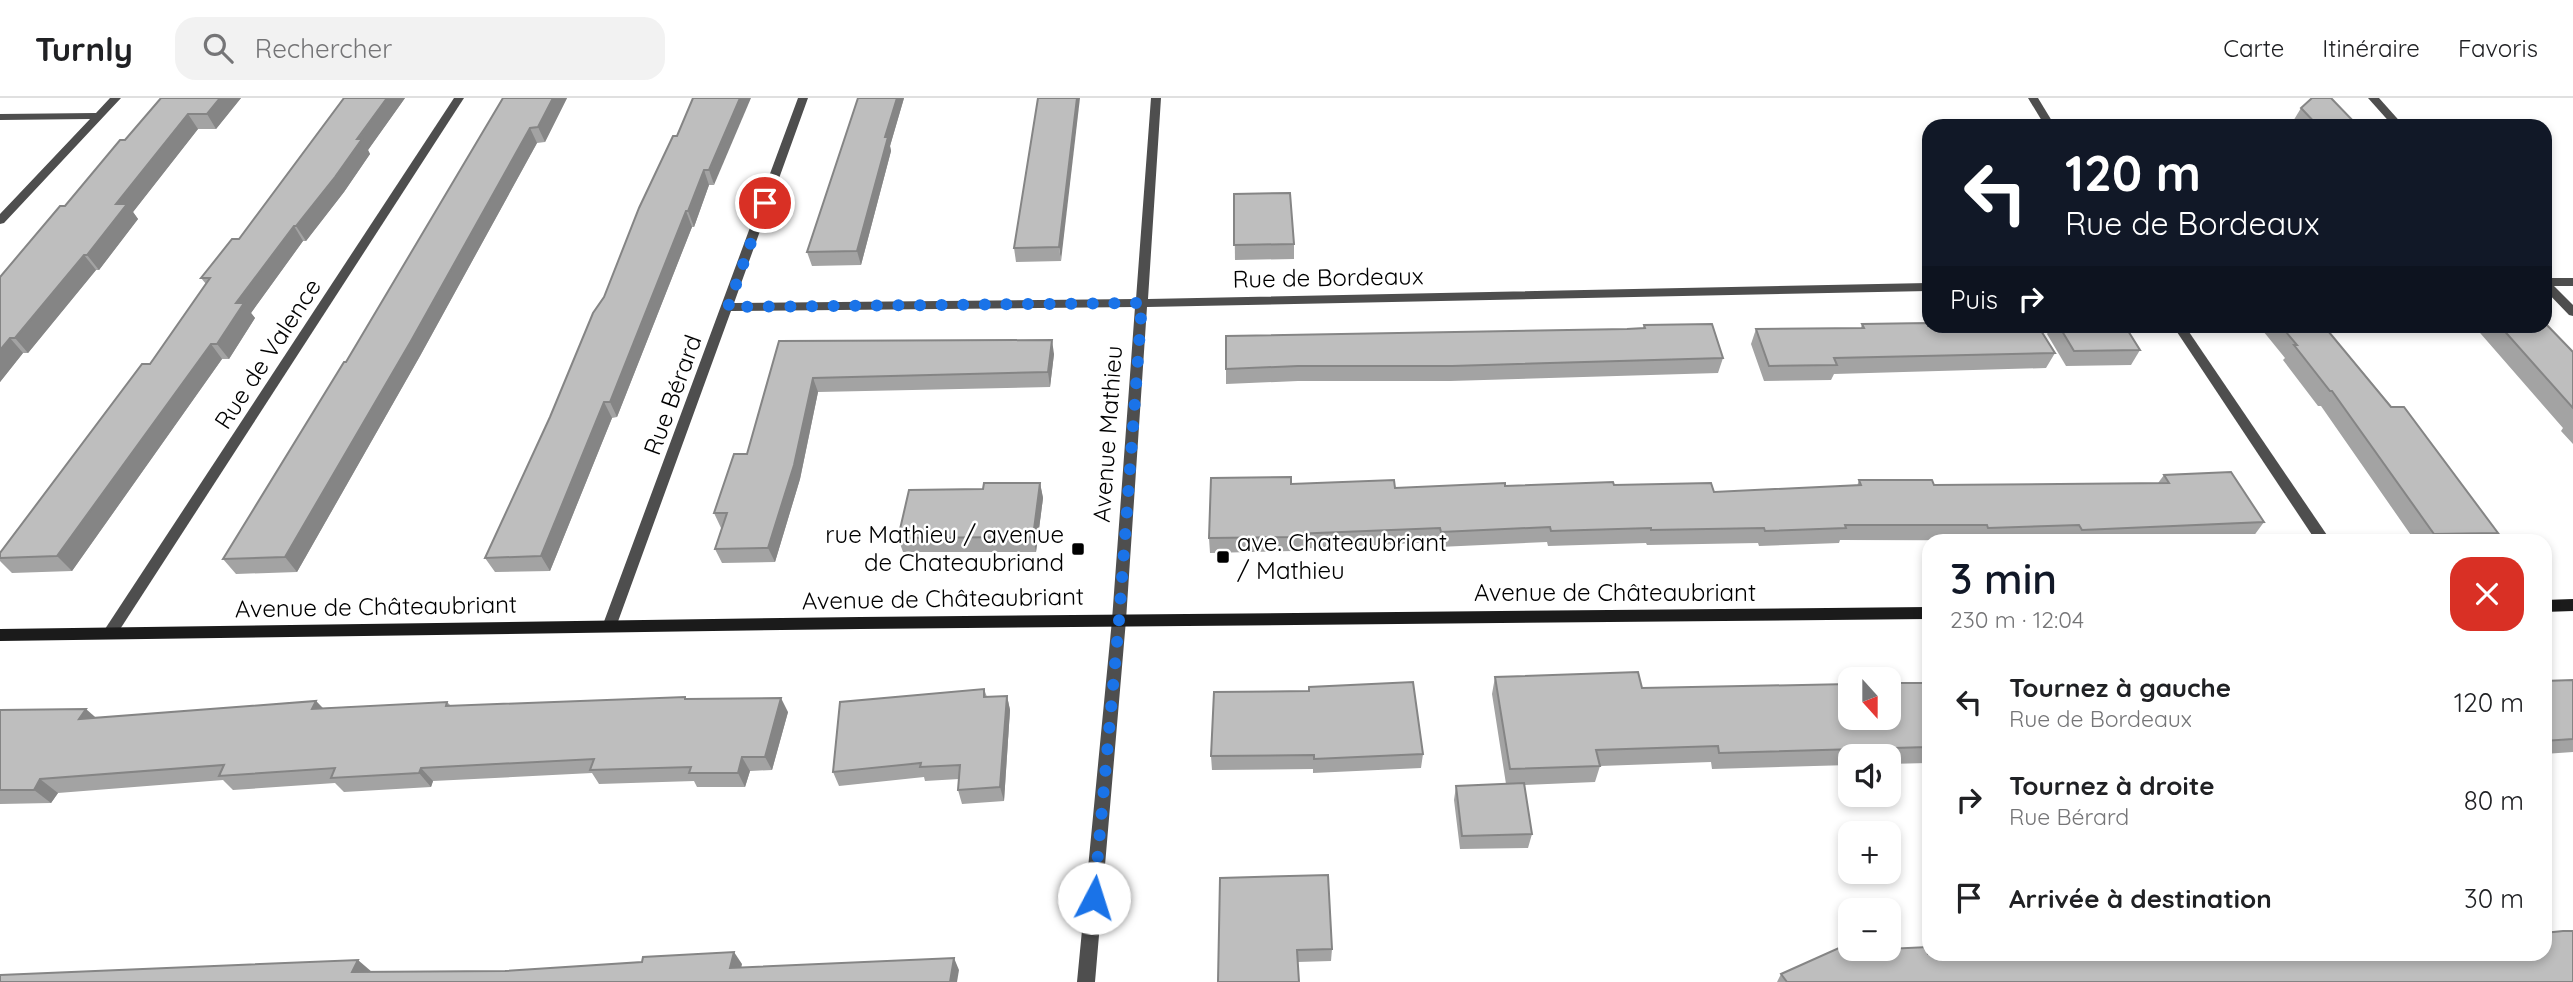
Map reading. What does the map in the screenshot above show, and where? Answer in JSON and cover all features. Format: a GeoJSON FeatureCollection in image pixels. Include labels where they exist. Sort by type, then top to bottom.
{"type":"FeatureCollection","features":[{"type":"Feature","properties":{"kind":"street"},"geometry":{"type":"LineString","coordinates":[[0,221],[116,98]]}},
{"type":"Feature","properties":{"kind":"street","name":"Rue de Valence"},"geometry":{"type":"LineString","coordinates":[[110,633],[459,98]]}},
{"type":"Feature","properties":{"kind":"street","name":"Rue Bérard"},"geometry":{"type":"LineString","coordinates":[[609,627],[803,98]]}},
{"type":"Feature","properties":{"kind":"street","name":"Avenue Mathieu"},"geometry":{"type":"LineString","coordinates":[[1086,982],[1119,620],[1156,98]]}},
{"type":"Feature","properties":{"kind":"street"},"geometry":{"type":"LineString","coordinates":[[2033,98],[2046,119]]}},
{"type":"Feature","properties":{"kind":"street"},"geometry":{"type":"LineString","coordinates":[[2373,98],[2392,119]]}},
{"type":"Feature","properties":{"kind":"street"},"geometry":{"type":"LineString","coordinates":[[0,117],[99,116]]}},
{"type":"Feature","properties":{"kind":"street"},"geometry":{"type":"LineString","coordinates":[[2552,282],[2573,282]]}},
{"type":"Feature","properties":{"kind":"street","name":"Rue de Bordeaux"},"geometry":{"type":"LineString","coordinates":[[728,307],[1142,303],[1922,288]]}},
{"type":"Feature","properties":{"kind":"street"},"geometry":{"type":"LineString","coordinates":[[2552,290],[2573,312]]}},
{"type":"Feature","properties":{"kind":"street"},"geometry":{"type":"LineString","coordinates":[[2184,333],[2318,534]]}},
{"type":"Feature","properties":{"kind":"street"},"geometry":{"type":"LineString","coordinates":[[2552,606],[2573,605]]}},
{"type":"Feature","properties":{"kind":"street","name":"Avenue de Châteaubriant"},"geometry":{"type":"LineString","coordinates":[[0,635],[1119,620],[1922,613]]}},
{"type":"Feature","properties":{"kind":"building"},"geometry":{"type":"Polygon","coordinates":[[[161,98],[220,98],[207,114],[188,114],[116,204],[127,204],[87,255],[84,255],[15,338],[10,338],[0,350],[0,277],[60,206],[65,206],[120,140],[125,140],[161,98]]]}},
{"type":"Feature","properties":{"kind":"building"},"geometry":{"type":"Polygon","coordinates":[[[344,98],[387,98],[357,139],[362,139],[335,177],[236,303],[244,303],[217,344],[211,344],[57,556],[0,558],[0,553],[142,364],[150,364],[210,278],[201,278],[232,239],[239,239],[344,98]]]}},
{"type":"Feature","properties":{"kind":"building"},"geometry":{"type":"Polygon","coordinates":[[[503,98],[553,98],[538,127],[530,128],[411,341],[285,557],[223,559],[346,362],[503,98]]]}},
{"type":"Feature","properties":{"kind":"building"},"geometry":{"type":"Polygon","coordinates":[[[693,98],[740,98],[709,170],[704,170],[686,211],[610,402],[604,402],[541,556],[485,558],[550,417],[593,313],[604,297],[639,208],[673,136],[677,136],[693,98]]]}},
{"type":"Feature","properties":{"kind":"building"},"geometry":{"type":"Polygon","coordinates":[[[858,98],[897,98],[857,251],[807,252],[858,98]]]}},
{"type":"Feature","properties":{"kind":"building"},"geometry":{"type":"Polygon","coordinates":[[[1038,98],[1077,98],[1059,247],[1014,248],[1038,98]]]}},
{"type":"Feature","properties":{"kind":"building"},"geometry":{"type":"Polygon","coordinates":[[[2312,98],[2331,98],[2351,119],[2311,119],[2301,108],[2312,98]]]}},
{"type":"Feature","properties":{"kind":"building"},"geometry":{"type":"Polygon","coordinates":[[[1290,193],[1294,244],[1234,245],[1234,194],[1290,193]]]}},
{"type":"Feature","properties":{"kind":"building"},"geometry":{"type":"Polygon","coordinates":[[[1922,323],[1922,333],[2042,333],[2055,353],[1834,358],[1837,365],[1769,366],[1756,329],[1864,328],[1862,324],[1922,323]]]}},
{"type":"Feature","properties":{"kind":"building"},"geometry":{"type":"Polygon","coordinates":[[[1712,324],[1723,358],[1226,369],[1226,336],[1627,329],[1645,328],[1644,325],[1712,324]]]}},
{"type":"Feature","properties":{"kind":"building"},"geometry":{"type":"Polygon","coordinates":[[[2552,330],[2573,352],[2573,408],[2506,333],[2552,333],[2552,330]]]}},
{"type":"Feature","properties":{"kind":"building"},"geometry":{"type":"Polygon","coordinates":[[[2063,333],[2129,333],[2140,350],[2074,351],[2063,333]]]}},
{"type":"Feature","properties":{"kind":"building"},"geometry":{"type":"Polygon","coordinates":[[[2287,333],[2330,333],[2391,407],[2404,407],[2498,533],[2434,534],[2332,391],[2294,345],[2297,345],[2287,333]]]}},
{"type":"Feature","properties":{"kind":"building"},"geometry":{"type":"Polygon","coordinates":[[[1052,340],[1048,372],[813,378],[794,465],[768,548],[715,549],[727,513],[714,513],[734,454],[747,454],[779,341],[1052,340]]]}},
{"type":"Feature","properties":{"kind":"building"},"geometry":{"type":"Polygon","coordinates":[[[2231,472],[2264,522],[2082,530],[2079,525],[1988,528],[1987,525],[1845,525],[1846,528],[1765,531],[1764,528],[1651,528],[1551,531],[1550,527],[1441,532],[1440,528],[1293,534],[1293,537],[1209,538],[1211,478],[1291,477],[1291,484],[1394,480],[1395,488],[1505,483],[1505,486],[1613,482],[1614,485],[1711,483],[1714,492],[1861,485],[1859,480],[1932,480],[1934,485],[2169,483],[2164,475],[2231,472]]]}},
{"type":"Feature","properties":{"kind":"building"},"geometry":{"type":"Polygon","coordinates":[[[984,483],[1040,483],[1033,537],[898,538],[909,490],[983,489],[984,483]]]}},
{"type":"Feature","properties":{"kind":"building"},"geometry":{"type":"Polygon","coordinates":[[[1638,672],[1642,688],[1838,684],[1838,730],[1901,730],[1901,683],[1922,683],[1922,747],[1901,748],[1901,744],[1838,744],[1838,750],[1719,753],[1718,746],[1596,750],[1600,766],[1510,769],[1495,677],[1638,672]]]}},
{"type":"Feature","properties":{"kind":"building"},"geometry":{"type":"Polygon","coordinates":[[[2573,680],[2573,739],[2552,740],[2552,681],[2573,680]]]}},
{"type":"Feature","properties":{"kind":"building"},"geometry":{"type":"Polygon","coordinates":[[[1413,682],[1423,754],[1314,759],[1314,755],[1211,756],[1214,692],[1309,691],[1309,687],[1413,682]]]}},
{"type":"Feature","properties":{"kind":"building"},"geometry":{"type":"Polygon","coordinates":[[[984,689],[984,697],[1007,696],[1000,787],[958,790],[960,765],[920,767],[921,763],[833,772],[840,702],[984,689]]]}},
{"type":"Feature","properties":{"kind":"building"},"geometry":{"type":"Polygon","coordinates":[[[685,697],[781,698],[765,757],[742,757],[738,773],[689,773],[691,767],[590,770],[594,759],[421,768],[419,773],[331,778],[335,768],[219,776],[224,765],[40,779],[34,790],[0,790],[0,710],[86,709],[79,719],[316,701],[312,709],[447,702],[446,706],[685,697]]]}},
{"type":"Feature","properties":{"kind":"building"},"geometry":{"type":"Polygon","coordinates":[[[1524,783],[1532,834],[1462,836],[1456,786],[1524,783]]]}},
{"type":"Feature","properties":{"kind":"building"},"geometry":{"type":"Polygon","coordinates":[[[1328,875],[1332,949],[1297,950],[1299,982],[1218,982],[1220,878],[1328,875]]]}},
{"type":"Feature","properties":{"kind":"building"},"geometry":{"type":"Polygon","coordinates":[[[2573,931],[2573,982],[1787,982],[1781,974],[1838,948],[1838,961],[1901,961],[1901,948],[1922,947],[1922,961],[2552,961],[2552,932],[2573,931]]]}},
{"type":"Feature","properties":{"kind":"building"},"geometry":{"type":"Polygon","coordinates":[[[734,952],[730,968],[954,958],[950,982],[0,982],[0,975],[358,960],[352,972],[505,971],[642,962],[643,957],[734,952]]]}},
{"type":"Feature","properties":{"kind":"place","name":"rue Mathieu / avenue de Chateaubriand"},"geometry":{"type":"Point","coordinates":[1078,549]}},
{"type":"Feature","properties":{"kind":"place","name":"ave. Chateaubriant / Mathieu"},"geometry":{"type":"Point","coordinates":[1223,557]}},
{"type":"Feature","properties":{"kind":"route"},"geometry":{"type":"LineString","coordinates":[[765,203],[728,307],[1142,303],[1119,620],[1094,898]]}}]}
